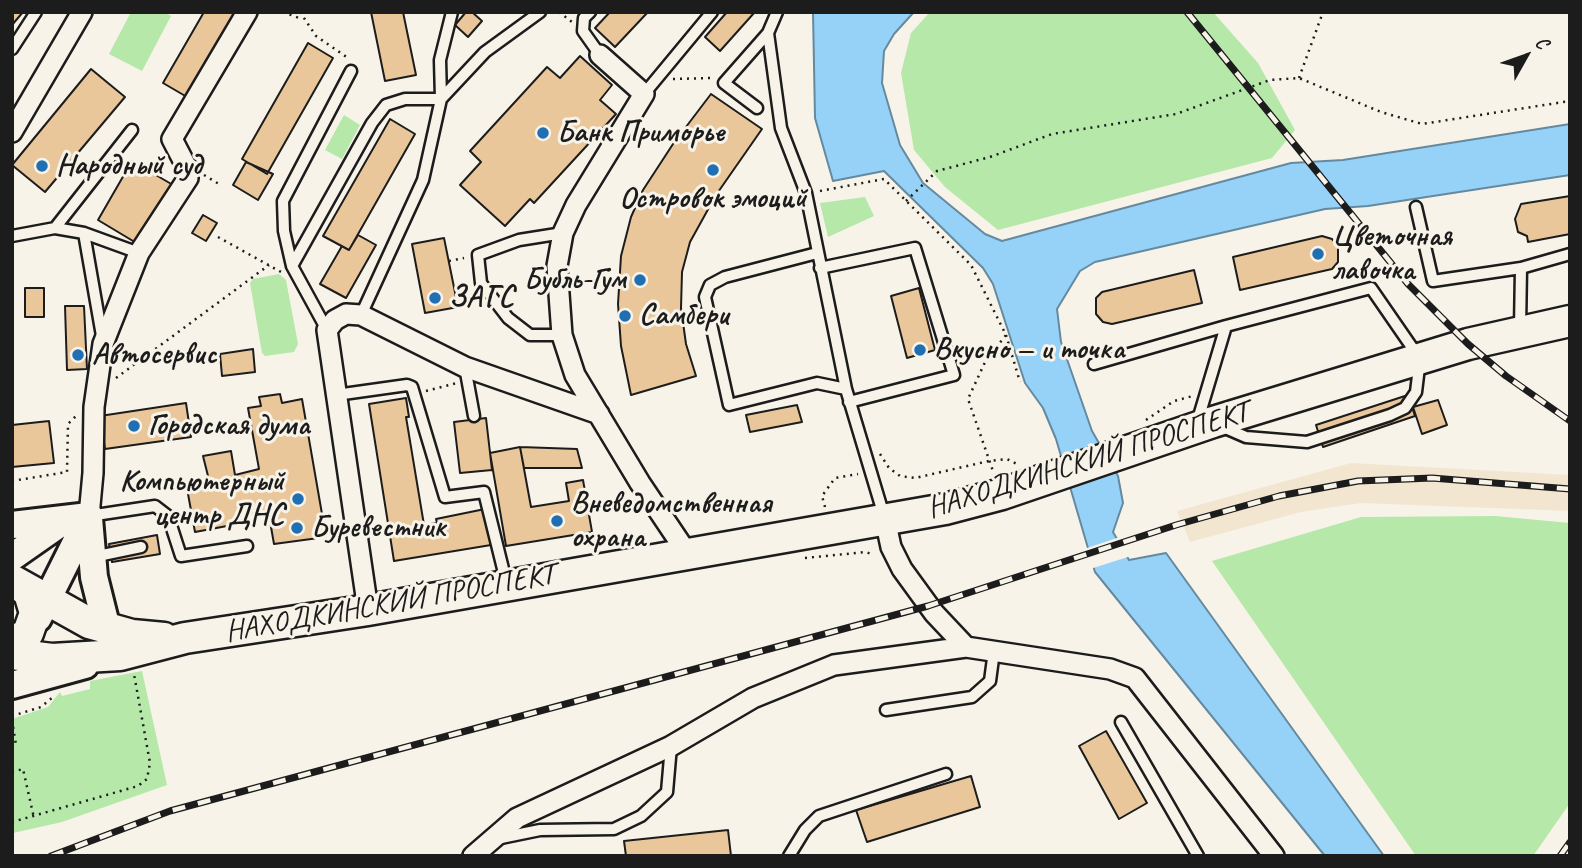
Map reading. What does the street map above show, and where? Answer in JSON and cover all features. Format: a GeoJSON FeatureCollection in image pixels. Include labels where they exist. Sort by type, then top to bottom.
{"type":"FeatureCollection","features":[{"type":"Feature","properties":{"kind":"main road","name":"НАХОДКИНСКИЙ ПРОСПЕКТ"},"geometry":{"type":"LineString","coordinates":[[16,644],[52,659],[120,652],[156,638],[185,638],[368,610],[945,509],[1028,473],[1143,434],[1204,425],[1520,330],[1568,323]]}},
{"type":"Feature","properties":{"kind":"main road","name":"НАХОДКИНСКИЙ ПРОСПЕКТ"},"geometry":{"type":"LineString","coordinates":[[15,582],[48,601],[120,652]]}},
{"type":"Feature","properties":{"kind":"main road"},"geometry":{"type":"LineString","coordinates":[[15,582],[29,593],[35,613],[16,644]]}},
{"type":"Feature","properties":{"kind":"street"},"geometry":{"type":"LineString","coordinates":[[12,132],[82,12]]}},
{"type":"Feature","properties":{"kind":"street"},"geometry":{"type":"LineString","coordinates":[[16,644],[48,601],[93,473],[90,404],[103,344],[139,253],[188,178],[172,139],[247,12]]}},
{"type":"Feature","properties":{"kind":"street"},"geometry":{"type":"LineString","coordinates":[[600,55],[650,87],[563,233],[557,266],[562,335],[575,375],[640,483],[687,553]]}},
{"type":"Feature","properties":{"kind":"street"},"geometry":{"type":"LineString","coordinates":[[368,610],[327,330],[335,320],[346,314],[361,315],[466,373],[599,414]]}},
{"type":"Feature","properties":{"kind":"street"},"geometry":{"type":"LineString","coordinates":[[12,525],[78,518]]}},
{"type":"Feature","properties":{"kind":"street"},"geometry":{"type":"LineString","coordinates":[[12,685],[120,652],[99,605],[93,557],[78,518]]}},
{"type":"Feature","properties":{"kind":"street"},"geometry":{"type":"LineString","coordinates":[[12,557],[78,518]]}},
{"type":"Feature","properties":{"kind":"street"},"geometry":{"type":"LineString","coordinates":[[885,519],[891,547],[902,569],[934,613],[966,647]]}},
{"type":"Feature","properties":{"kind":"street"},"geometry":{"type":"LineString","coordinates":[[473,856],[517,818],[671,746],[753,698],[834,665],[966,647],[1110,669],[1135,678],[1274,856]]}},
{"type":"Feature","properties":{"kind":"lane"},"geometry":{"type":"LineString","coordinates":[[12,49],[36,12]]}},
{"type":"Feature","properties":{"kind":"lane"},"geometry":{"type":"LineString","coordinates":[[361,315],[423,180],[441,99],[440,60],[452,12]]}},
{"type":"Feature","properties":{"kind":"lane"},"geometry":{"type":"LineString","coordinates":[[292,266],[372,123],[386,105],[405,99],[441,99],[485,52],[540,12]]}},
{"type":"Feature","properties":{"kind":"lane"},"geometry":{"type":"LineString","coordinates":[[590,12],[584,18],[583,31],[600,55]]}},
{"type":"Feature","properties":{"kind":"lane"},"geometry":{"type":"LineString","coordinates":[[650,87],[712,12]]}},
{"type":"Feature","properties":{"kind":"lane"},"geometry":{"type":"LineString","coordinates":[[757,108],[724,83],[768,33],[777,12]]}},
{"type":"Feature","properties":{"kind":"lane"},"geometry":{"type":"LineString","coordinates":[[768,33],[781,128],[806,193],[846,389],[885,519]]}},
{"type":"Feature","properties":{"kind":"lane"},"geometry":{"type":"LineString","coordinates":[[327,330],[292,266],[284,231],[283,201],[351,71]]}},
{"type":"Feature","properties":{"kind":"lane"},"geometry":{"type":"LineString","coordinates":[[55,228],[132,130]]}},
{"type":"Feature","properties":{"kind":"lane"},"geometry":{"type":"LineString","coordinates":[[1416,207],[1433,281],[1521,268],[1570,254]]}},
{"type":"Feature","properties":{"kind":"lane"},"geometry":{"type":"LineString","coordinates":[[12,236],[55,228],[84,233],[139,253]]}},
{"type":"Feature","properties":{"kind":"lane"},"geometry":{"type":"LineString","coordinates":[[84,233],[103,344]]}},
{"type":"Feature","properties":{"kind":"lane"},"geometry":{"type":"LineString","coordinates":[[562,335],[530,335],[508,318],[481,282],[478,255],[519,240],[563,233]]}},
{"type":"Feature","properties":{"kind":"lane"},"geometry":{"type":"LineString","coordinates":[[820,268],[915,248],[954,375],[849,401]]}},
{"type":"Feature","properties":{"kind":"lane"},"geometry":{"type":"LineString","coordinates":[[817,253],[724,277],[710,285],[705,297],[729,405],[817,383],[846,389]]}},
{"type":"Feature","properties":{"kind":"lane"},"geometry":{"type":"LineString","coordinates":[[1520,330],[1521,268]]}},
{"type":"Feature","properties":{"kind":"lane"},"geometry":{"type":"LineString","coordinates":[[1094,364],[1226,326],[1371,288],[1420,359],[1416,392],[1405,408],[1307,442],[1246,437],[1204,425],[1206,393],[1226,326]]}},
{"type":"Feature","properties":{"kind":"lane"},"geometry":{"type":"LineString","coordinates":[[466,373],[474,416]]}},
{"type":"Feature","properties":{"kind":"lane"},"geometry":{"type":"LineString","coordinates":[[337,395],[407,385],[415,394],[445,497],[484,492],[508,585]]}},
{"type":"Feature","properties":{"kind":"lane"},"geometry":{"type":"LineString","coordinates":[[78,518],[155,506],[168,516],[181,556],[247,546]]}},
{"type":"Feature","properties":{"kind":"lane"},"geometry":{"type":"LineString","coordinates":[[93,557],[141,547]]}},
{"type":"Feature","properties":{"kind":"lane"},"geometry":{"type":"LineString","coordinates":[[886,710],[972,697],[990,681],[994,650]]}},
{"type":"Feature","properties":{"kind":"lane"},"geometry":{"type":"LineString","coordinates":[[1121,722],[1198,856]]}},
{"type":"Feature","properties":{"kind":"lane"},"geometry":{"type":"LineString","coordinates":[[493,839],[540,830],[614,829],[641,816],[667,792],[671,746]]}},
{"type":"Feature","properties":{"kind":"lane"},"geometry":{"type":"LineString","coordinates":[[789,856],[805,830],[819,816],[946,774]]}},
{"type":"Feature","properties":{"kind":"path"},"geometry":{"type":"LineString","coordinates":[[283,12],[301,18]]}},
{"type":"Feature","properties":{"kind":"path"},"geometry":{"type":"LineString","coordinates":[[300,12],[301,18],[316,36],[344,53],[349,60],[351,71]]}},
{"type":"Feature","properties":{"kind":"path"},"geometry":{"type":"LineString","coordinates":[[1299,78],[1323,12]]}},
{"type":"Feature","properties":{"kind":"path"},"geometry":{"type":"LineString","coordinates":[[650,87],[717,78],[734,71]]}},
{"type":"Feature","properties":{"kind":"path"},"geometry":{"type":"LineString","coordinates":[[906,201],[928,178],[947,169],[1052,134],[1176,114],[1270,80],[1299,78],[1381,112],[1422,124],[1570,102]]}},
{"type":"Feature","properties":{"kind":"path"},"geometry":{"type":"LineString","coordinates":[[218,236],[300,282]]}},
{"type":"Feature","properties":{"kind":"path"},"geometry":{"type":"LineString","coordinates":[[449,261],[478,255]]}},
{"type":"Feature","properties":{"kind":"path"},"geometry":{"type":"LineString","coordinates":[[12,481],[67,472],[68,424],[269,265]]}},
{"type":"Feature","properties":{"kind":"path"},"geometry":{"type":"LineString","coordinates":[[1006,335],[1020,382]]}},
{"type":"Feature","properties":{"kind":"path"},"geometry":{"type":"LineString","coordinates":[[415,394],[466,373]]}},
{"type":"Feature","properties":{"kind":"path"},"geometry":{"type":"LineString","coordinates":[[1143,434],[1174,401],[1206,393]]}},
{"type":"Feature","properties":{"kind":"path"},"geometry":{"type":"LineString","coordinates":[[81,425],[90,404]]}},
{"type":"Feature","properties":{"kind":"path"},"geometry":{"type":"LineString","coordinates":[[875,447],[889,468],[900,476],[915,478],[1007,459],[1028,473]]}},
{"type":"Feature","properties":{"kind":"path"},"geometry":{"type":"LineString","coordinates":[[12,822],[34,818],[138,786],[147,779],[150,763],[120,652]]}},
{"type":"Feature","properties":{"kind":"path"},"geometry":{"type":"LineString","coordinates":[[12,746],[16,745],[12,718],[41,708]]}},
{"type":"Feature","properties":{"kind":"path"},"geometry":{"type":"LineString","coordinates":[[12,772],[23,769],[34,818]]}},
{"type":"Feature","properties":{"kind":"shaded area"},"geometry":{"type":"Polygon","coordinates":[[[1351,463],[1570,475],[1570,511],[1361,503],[1301,512],[1190,542],[1177,511],[1351,463]]]}},
{"type":"Feature","properties":{"kind":"green space"},"geometry":{"type":"Polygon","coordinates":[[[131,12],[164,12],[171,16],[142,71],[109,54],[131,12]]]}},
{"type":"Feature","properties":{"kind":"green space"},"geometry":{"type":"Polygon","coordinates":[[[930,12],[1213,12],[1258,63],[1295,130],[1272,158],[998,230],[945,187],[914,150],[901,73],[911,33],[930,12]]]}},
{"type":"Feature","properties":{"kind":"green space"},"geometry":{"type":"Polygon","coordinates":[[[344,115],[360,125],[342,159],[325,150],[344,115]]]}},
{"type":"Feature","properties":{"kind":"green space"},"geometry":{"type":"Polygon","coordinates":[[[865,197],[874,216],[828,237],[820,203],[865,197]]]}},
{"type":"Feature","properties":{"kind":"green space"},"geometry":{"type":"Polygon","coordinates":[[[279,274],[286,280],[298,344],[294,352],[265,356],[262,353],[250,283],[253,279],[279,274]]]}},
{"type":"Feature","properties":{"kind":"green space"},"geometry":{"type":"Polygon","coordinates":[[[1495,516],[1570,523],[1570,803],[1533,856],[1416,856],[1212,561],[1361,517],[1495,516]]]}},
{"type":"Feature","properties":{"kind":"green space"},"geometry":{"type":"Polygon","coordinates":[[[142,671],[167,785],[62,822],[13,833],[12,719],[48,707],[60,692],[62,696],[90,689],[90,681],[142,671]]]}},
{"type":"Feature","properties":{"kind":"water"},"geometry":{"type":"Polygon","coordinates":[[[813,12],[914,12],[894,34],[884,51],[882,83],[900,145],[923,183],[985,234],[1002,241],[1291,163],[1343,160],[1570,124],[1570,175],[1368,206],[1325,209],[1095,262],[1080,271],[1057,309],[1061,342],[1092,431],[1118,476],[1123,503],[1113,532],[1129,560],[1166,553],[1384,856],[1325,856],[1095,572],[1056,439],[1043,408],[1025,383],[993,284],[983,268],[884,171],[833,181],[815,118],[813,12]]]}},
{"type":"Feature","properties":{"kind":"pier"},"geometry":{"type":"Polygon","coordinates":[[[1120,537],[1131,556],[1090,569],[1084,549],[1120,537]]]}},
{"type":"Feature","properties":{"kind":"building"},"geometry":{"type":"Polygon","coordinates":[[[12,12],[23,12],[12,25],[12,12]]]}},
{"type":"Feature","properties":{"kind":"building"},"geometry":{"type":"Polygon","coordinates":[[[204,12],[237,12],[187,97],[163,83],[204,12]]]}},
{"type":"Feature","properties":{"kind":"building"},"geometry":{"type":"Polygon","coordinates":[[[371,12],[403,12],[416,75],[385,81],[371,12]]]}},
{"type":"Feature","properties":{"kind":"building"},"geometry":{"type":"Polygon","coordinates":[[[466,12],[472,12],[482,21],[468,37],[455,25],[466,12]]]}},
{"type":"Feature","properties":{"kind":"building"},"geometry":{"type":"Polygon","coordinates":[[[610,12],[648,12],[615,47],[595,28],[610,12]]]}},
{"type":"Feature","properties":{"kind":"building"},"geometry":{"type":"Polygon","coordinates":[[[727,12],[754,13],[720,51],[705,37],[727,12]]]}},
{"type":"Feature","properties":{"kind":"building"},"geometry":{"type":"Polygon","coordinates":[[[308,43],[333,58],[267,174],[242,159],[308,43]]]}},
{"type":"Feature","properties":{"kind":"building","name":"Банк Приморье"},"geometry":{"type":"Polygon","coordinates":[[[580,56],[612,85],[600,100],[616,114],[534,203],[530,199],[505,226],[460,185],[481,162],[470,151],[547,67],[560,78],[580,56]]]}},
{"type":"Feature","properties":{"kind":"building"},"geometry":{"type":"Polygon","coordinates":[[[91,69],[125,97],[45,192],[12,165],[91,69]]]}},
{"type":"Feature","properties":{"kind":"building"},"geometry":{"type":"Polygon","coordinates":[[[711,94],[762,129],[716,195],[690,242],[682,272],[681,308],[686,344],[696,376],[631,395],[621,346],[618,304],[621,256],[631,217],[643,190],[673,144],[711,94]]]}},
{"type":"Feature","properties":{"kind":"building"},"geometry":{"type":"Polygon","coordinates":[[[390,119],[415,134],[349,250],[323,236],[390,119]]]}},
{"type":"Feature","properties":{"kind":"building"},"geometry":{"type":"Polygon","coordinates":[[[132,161],[173,185],[138,244],[98,220],[132,161]]]}},
{"type":"Feature","properties":{"kind":"building"},"geometry":{"type":"Polygon","coordinates":[[[246,162],[273,174],[258,200],[233,185],[246,162]]]}},
{"type":"Feature","properties":{"kind":"building"},"geometry":{"type":"Polygon","coordinates":[[[1570,196],[1570,234],[1528,242],[1527,236],[1518,232],[1515,219],[1521,204],[1570,196]]]}},
{"type":"Feature","properties":{"kind":"building"},"geometry":{"type":"Polygon","coordinates":[[[203,215],[217,223],[206,241],[192,233],[203,215]]]}},
{"type":"Feature","properties":{"kind":"building"},"geometry":{"type":"Polygon","coordinates":[[[358,235],[376,245],[346,298],[320,284],[342,246],[349,250],[358,235]]]}},
{"type":"Feature","properties":{"kind":"building"},"geometry":{"type":"Polygon","coordinates":[[[1322,236],[1332,239],[1338,246],[1338,262],[1332,269],[1240,290],[1233,257],[1322,236]]]}},
{"type":"Feature","properties":{"kind":"building"},"geometry":{"type":"Polygon","coordinates":[[[444,238],[458,307],[425,313],[412,244],[444,238]]]}},
{"type":"Feature","properties":{"kind":"building"},"geometry":{"type":"Polygon","coordinates":[[[1194,270],[1202,303],[1112,324],[1103,322],[1096,314],[1096,298],[1102,292],[1194,270]]]}},
{"type":"Feature","properties":{"kind":"building"},"geometry":{"type":"Polygon","coordinates":[[[25,288],[44,288],[44,317],[25,317],[25,288]]]}},
{"type":"Feature","properties":{"kind":"building"},"geometry":{"type":"Polygon","coordinates":[[[919,288],[935,350],[907,358],[891,296],[919,288]]]}},
{"type":"Feature","properties":{"kind":"building"},"geometry":{"type":"Polygon","coordinates":[[[65,306],[84,306],[87,369],[67,370],[65,306]]]}},
{"type":"Feature","properties":{"kind":"building"},"geometry":{"type":"Polygon","coordinates":[[[253,349],[255,372],[222,376],[220,354],[253,349]]]}},
{"type":"Feature","properties":{"kind":"building"},"geometry":{"type":"Polygon","coordinates":[[[280,394],[282,403],[302,399],[326,537],[274,544],[268,510],[241,516],[243,523],[195,532],[186,483],[209,480],[203,456],[231,451],[235,475],[259,469],[248,408],[261,406],[259,397],[280,394]]]}},
{"type":"Feature","properties":{"kind":"building"},"geometry":{"type":"Polygon","coordinates":[[[1408,395],[1415,416],[1323,447],[1316,425],[1408,395]]]}},
{"type":"Feature","properties":{"kind":"building"},"geometry":{"type":"Polygon","coordinates":[[[406,398],[409,417],[406,417],[424,525],[437,523],[436,519],[485,509],[491,545],[394,561],[369,404],[406,398]]]}},
{"type":"Feature","properties":{"kind":"building"},"geometry":{"type":"Polygon","coordinates":[[[1438,400],[1447,425],[1422,434],[1413,407],[1438,400]]]}},
{"type":"Feature","properties":{"kind":"building"},"geometry":{"type":"Polygon","coordinates":[[[186,403],[191,437],[105,449],[100,416],[186,403]]]}},
{"type":"Feature","properties":{"kind":"building"},"geometry":{"type":"Polygon","coordinates":[[[797,405],[802,422],[750,432],[746,415],[797,405]]]}},
{"type":"Feature","properties":{"kind":"building"},"geometry":{"type":"Polygon","coordinates":[[[486,418],[492,470],[460,473],[454,422],[486,418]]]}},
{"type":"Feature","properties":{"kind":"building"},"geometry":{"type":"Polygon","coordinates":[[[49,421],[54,463],[12,467],[12,425],[49,421]]]}},
{"type":"Feature","properties":{"kind":"building"},"geometry":{"type":"Polygon","coordinates":[[[520,447],[531,507],[569,501],[566,483],[583,480],[592,532],[506,546],[490,453],[520,447]]]}},
{"type":"Feature","properties":{"kind":"building"},"geometry":{"type":"Polygon","coordinates":[[[520,447],[577,449],[582,468],[524,468],[520,447]]]}},
{"type":"Feature","properties":{"kind":"building"},"geometry":{"type":"Polygon","coordinates":[[[157,535],[160,554],[112,562],[109,544],[157,535]]]}},
{"type":"Feature","properties":{"kind":"building"},"geometry":{"type":"Polygon","coordinates":[[[1106,731],[1147,803],[1119,819],[1079,746],[1106,731]]]}},
{"type":"Feature","properties":{"kind":"building"},"geometry":{"type":"Polygon","coordinates":[[[971,776],[980,807],[867,842],[856,810],[971,776]]]}},
{"type":"Feature","properties":{"kind":"building"},"geometry":{"type":"Polygon","coordinates":[[[728,830],[731,856],[626,856],[624,841],[728,830]]]}},
{"type":"Feature","properties":{"kind":"railway"},"geometry":{"type":"LineString","coordinates":[[1187,12],[1408,284],[1468,344],[1506,376],[1570,421]]}},
{"type":"Feature","properties":{"kind":"railway"},"geometry":{"type":"LineString","coordinates":[[51,856],[170,811],[928,606],[1176,525],[1279,496],[1358,481],[1432,478],[1570,489]]}},
{"type":"Feature","properties":{"kind":"railway"},"geometry":{"type":"LineString","coordinates":[[1560,856],[1570,842]]}},
{"type":"Feature","properties":{"kind":"place","name":"Банк Приморье"},"geometry":{"type":"Point","coordinates":[543,133]}},
{"type":"Feature","properties":{"kind":"place","name":"Народный суд"},"geometry":{"type":"Point","coordinates":[42,166]}},
{"type":"Feature","properties":{"kind":"place","name":"Островок эмоций"},"geometry":{"type":"Point","coordinates":[713,170]}},
{"type":"Feature","properties":{"kind":"place","name":"Цветочная лавочка"},"geometry":{"type":"Point","coordinates":[1318,254]}},
{"type":"Feature","properties":{"kind":"place","name":"Бубль-Гум"},"geometry":{"type":"Point","coordinates":[640,280]}},
{"type":"Feature","properties":{"kind":"place","name":"ЗАГС"},"geometry":{"type":"Point","coordinates":[435,298]}},
{"type":"Feature","properties":{"kind":"place","name":"Самбери"},"geometry":{"type":"Point","coordinates":[625,316]}},
{"type":"Feature","properties":{"kind":"place","name":"Вкусно — и точка"},"geometry":{"type":"Point","coordinates":[920,350]}},
{"type":"Feature","properties":{"kind":"place","name":"Автосервис"},"geometry":{"type":"Point","coordinates":[78,355]}},
{"type":"Feature","properties":{"kind":"place","name":"Городская дума"},"geometry":{"type":"Point","coordinates":[134,426]}},
{"type":"Feature","properties":{"kind":"place","name":"Компьютерный центр ДНС"},"geometry":{"type":"Point","coordinates":[298,499]}},
{"type":"Feature","properties":{"kind":"place","name":"Вневедомственная охрана"},"geometry":{"type":"Point","coordinates":[557,521]}},
{"type":"Feature","properties":{"kind":"place","name":"Буревестник"},"geometry":{"type":"Point","coordinates":[297,528]}}]}
